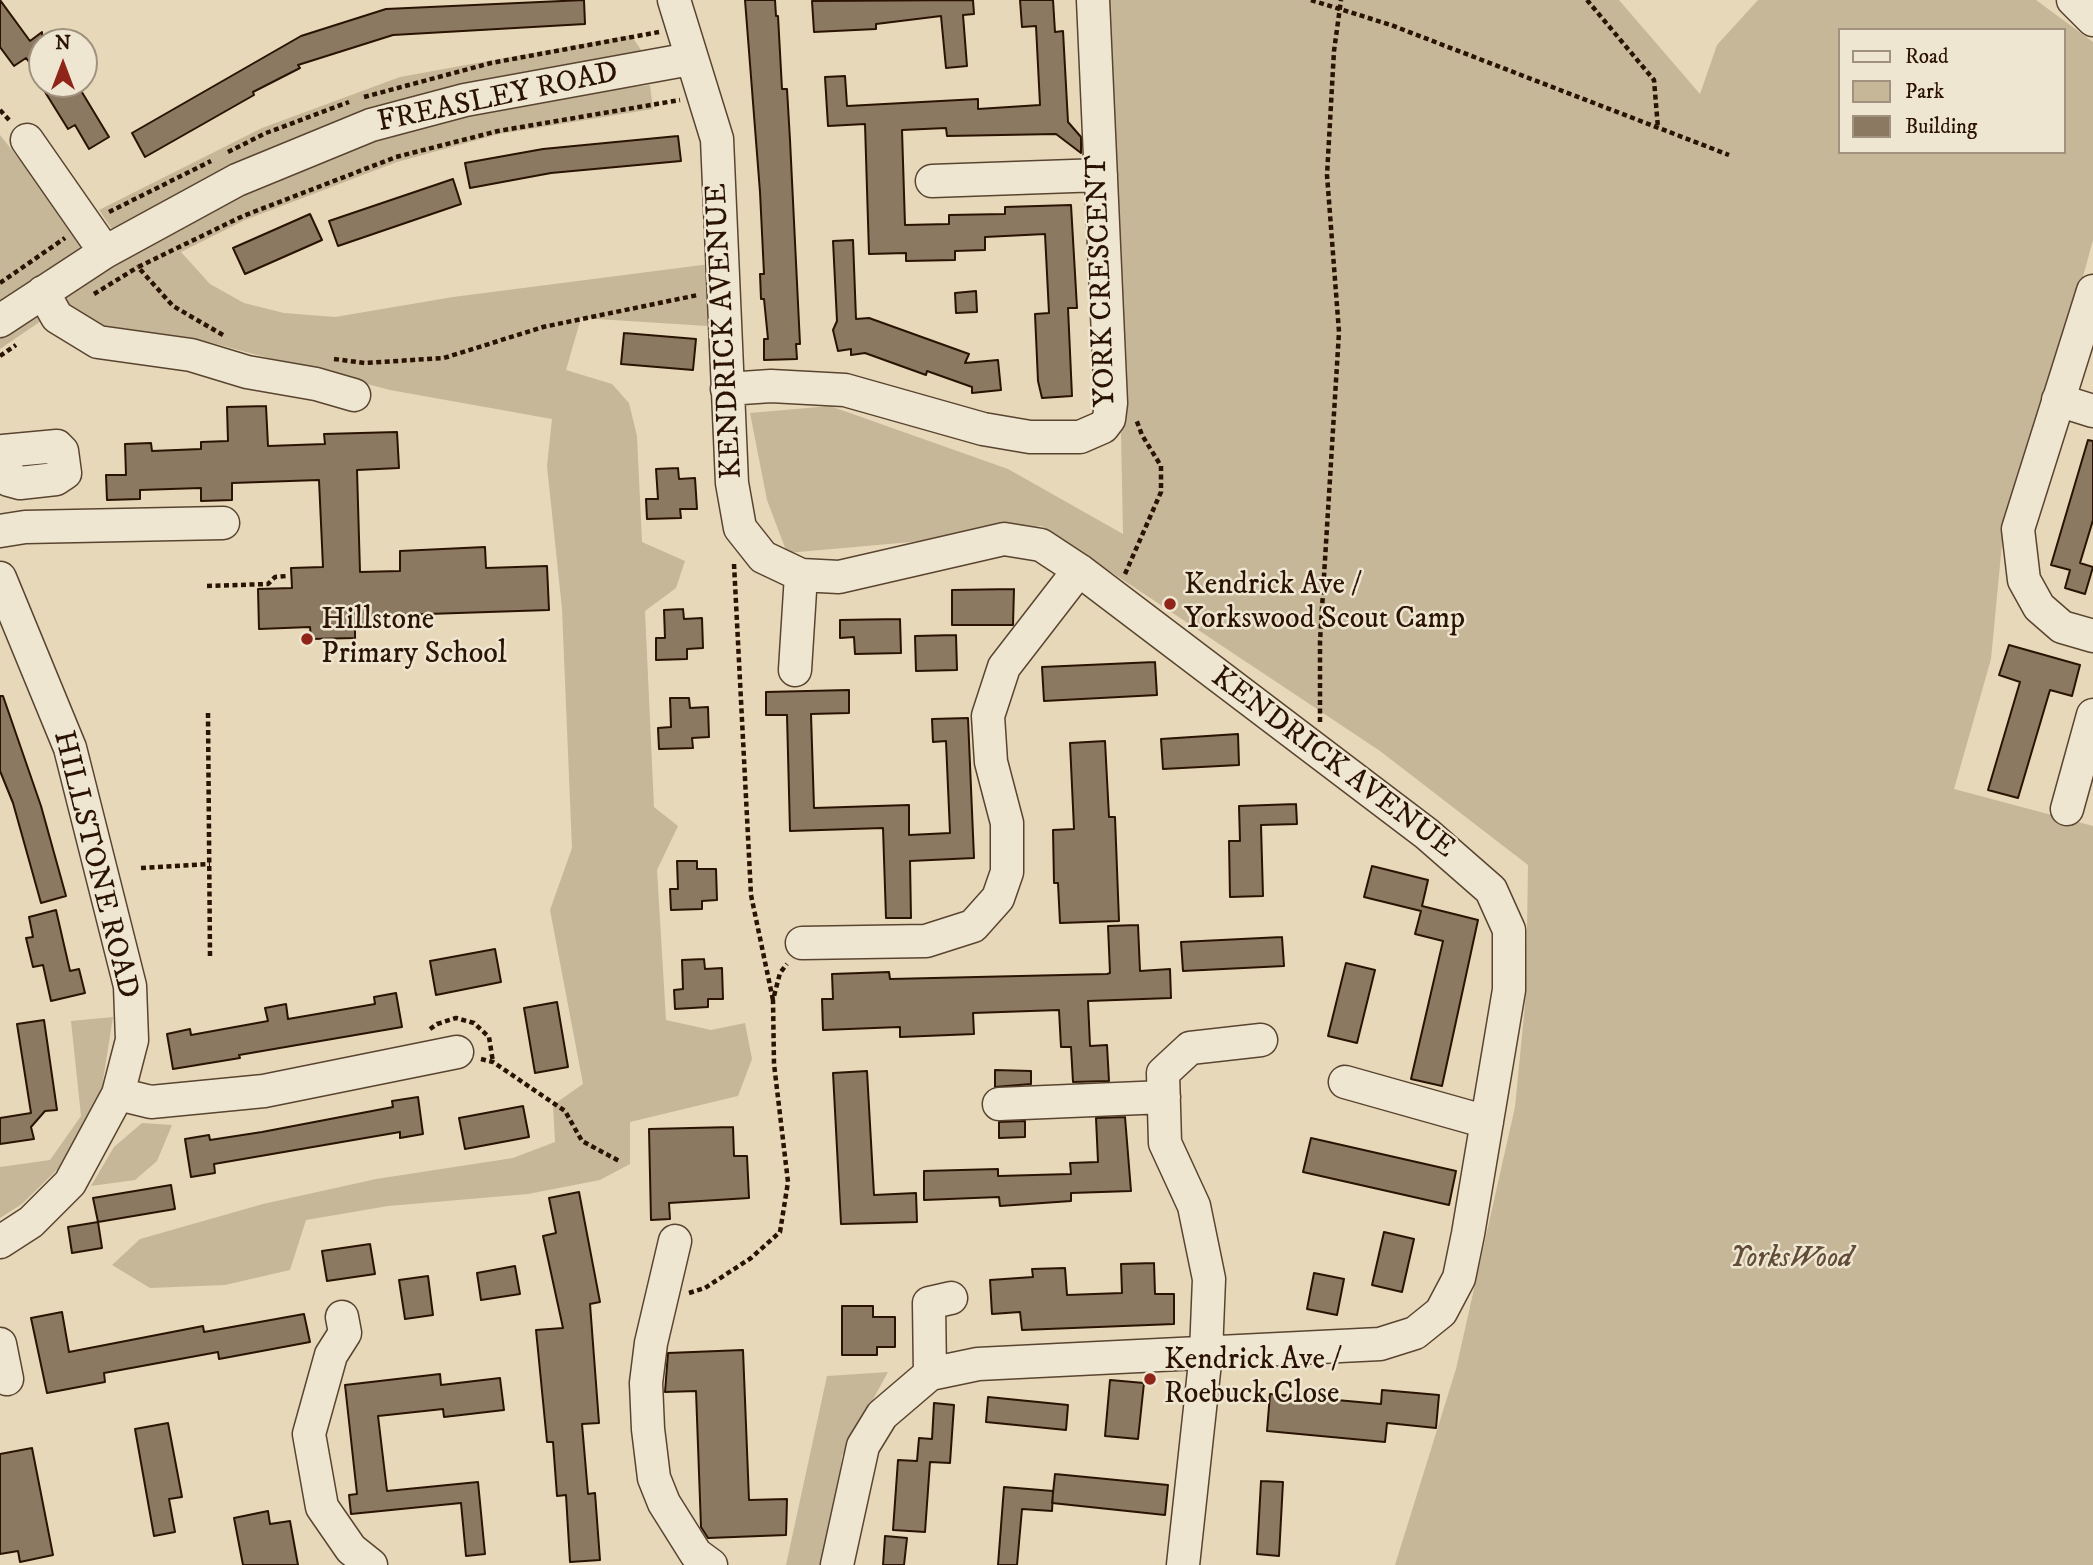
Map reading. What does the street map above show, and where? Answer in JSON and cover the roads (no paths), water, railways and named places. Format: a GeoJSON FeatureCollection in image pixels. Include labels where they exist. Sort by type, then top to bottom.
{"type":"FeatureCollection","features":[{"type":"Feature","properties":{"kind":"street"},"geometry":{"type":"LineString","coordinates":[[674,0],[690,59]]}},
{"type":"Feature","properties":{"kind":"street","name":"YORK CRESCENT"},"geometry":{"type":"LineString","coordinates":[[727,389],[771,386],[845,390],[983,429],[1030,437],[1080,437],[1103,427],[1109,419],[1111,403],[1093,0]]}},
{"type":"Feature","properties":{"kind":"street"},"geometry":{"type":"LineString","coordinates":[[2073,0],[2093,20]]}},
{"type":"Feature","properties":{"kind":"street","name":"KENDRICK AVENUE"},"geometry":{"type":"LineString","coordinates":[[690,59],[717,139],[732,483],[740,528],[763,557],[801,575],[839,577],[1004,539],[1041,545],[1079,570],[1427,834],[1491,890],[1509,930],[1509,989],[1460,1278],[1441,1312],[1415,1333],[1380,1344],[978,1364],[930,1374],[882,1415],[863,1446],[837,1565]]}},
{"type":"Feature","properties":{"kind":"street","name":"FREASLEY ROAD"},"geometry":{"type":"LineString","coordinates":[[0,321],[104,252],[237,180],[371,125],[465,100],[690,59]]}},
{"type":"Feature","properties":{"kind":"street"},"geometry":{"type":"LineString","coordinates":[[27,140],[104,252]]}},
{"type":"Feature","properties":{"kind":"street"},"geometry":{"type":"LineString","coordinates":[[932,181],[1101,175]]}},
{"type":"Feature","properties":{"kind":"street"},"geometry":{"type":"LineString","coordinates":[[43,292],[57,317],[98,342],[191,355],[247,372],[316,384],[354,395]]}},
{"type":"Feature","properties":{"kind":"street"},"geometry":{"type":"LineString","coordinates":[[2090,310],[2058,400],[2018,529],[2024,580],[2039,607],[2062,627],[2093,636]]}},
{"type":"Feature","properties":{"kind":"street"},"geometry":{"type":"LineString","coordinates":[[2058,400],[2093,411]]}},
{"type":"Feature","properties":{"kind":"street"},"geometry":{"type":"LineString","coordinates":[[8,530],[23,506],[20,483]]}},
{"type":"Feature","properties":{"kind":"street"},"geometry":{"type":"LineString","coordinates":[[8,530],[223,523]]}},
{"type":"Feature","properties":{"kind":"street"},"geometry":{"type":"LineString","coordinates":[[802,943],[926,941],[973,926],[998,898],[1007,872],[1007,824],[990,762],[988,716],[1004,667],[1079,570]]}},
{"type":"Feature","properties":{"kind":"street"},"geometry":{"type":"LineString","coordinates":[[795,670],[801,575]]}},
{"type":"Feature","properties":{"kind":"street","name":"HILLSTONE ROAD"},"geometry":{"type":"LineString","coordinates":[[0,578],[70,747],[130,986],[132,1040],[118,1094],[69,1183],[31,1222],[0,1241]]}},
{"type":"Feature","properties":{"kind":"street"},"geometry":{"type":"LineString","coordinates":[[2067,809],[2093,715]]}},
{"type":"Feature","properties":{"kind":"street"},"geometry":{"type":"LineString","coordinates":[[1182,1565],[1206,1353],[1209,1279],[1194,1206],[1165,1143],[1163,1073],[1190,1048],[1261,1040]]}},
{"type":"Feature","properties":{"kind":"street"},"geometry":{"type":"LineString","coordinates":[[118,1094],[151,1102],[264,1091],[457,1052]]}},
{"type":"Feature","properties":{"kind":"street"},"geometry":{"type":"LineString","coordinates":[[1345,1082],[1487,1122]]}},
{"type":"Feature","properties":{"kind":"street"},"geometry":{"type":"LineString","coordinates":[[999,1104],[1164,1097]]}},
{"type":"Feature","properties":{"kind":"street"},"geometry":{"type":"LineString","coordinates":[[675,1241],[651,1343],[646,1383],[654,1478],[678,1529],[696,1554],[711,1565]]}},
{"type":"Feature","properties":{"kind":"street"},"geometry":{"type":"LineString","coordinates":[[930,1374],[929,1303],[951,1298]]}},
{"type":"Feature","properties":{"kind":"street"},"geometry":{"type":"LineString","coordinates":[[342,1317],[345,1333],[331,1355],[309,1434],[322,1507],[351,1549],[371,1565]]}},
{"type":"Feature","properties":{"kind":"street"},"geometry":{"type":"LineString","coordinates":[[0,1344],[7,1379]]}},
{"type":"Feature","properties":{"kind":"place","name":"Kendrick Ave / Yorkswood Scout Camp"},"geometry":{"type":"Point","coordinates":[1170,604]}},
{"type":"Feature","properties":{"kind":"place","name":"Hillstone Primary School"},"geometry":{"type":"Point","coordinates":[307,639]}},
{"type":"Feature","properties":{"kind":"place","name":"Kendrick Ave / Roebuck Close"},"geometry":{"type":"Point","coordinates":[1150,1379]}},
{"type":"Feature","properties":{"kind":"park label","name":"YorksWood"},"geometry":{"type":"Point","coordinates":[1791,1260]}}]}
